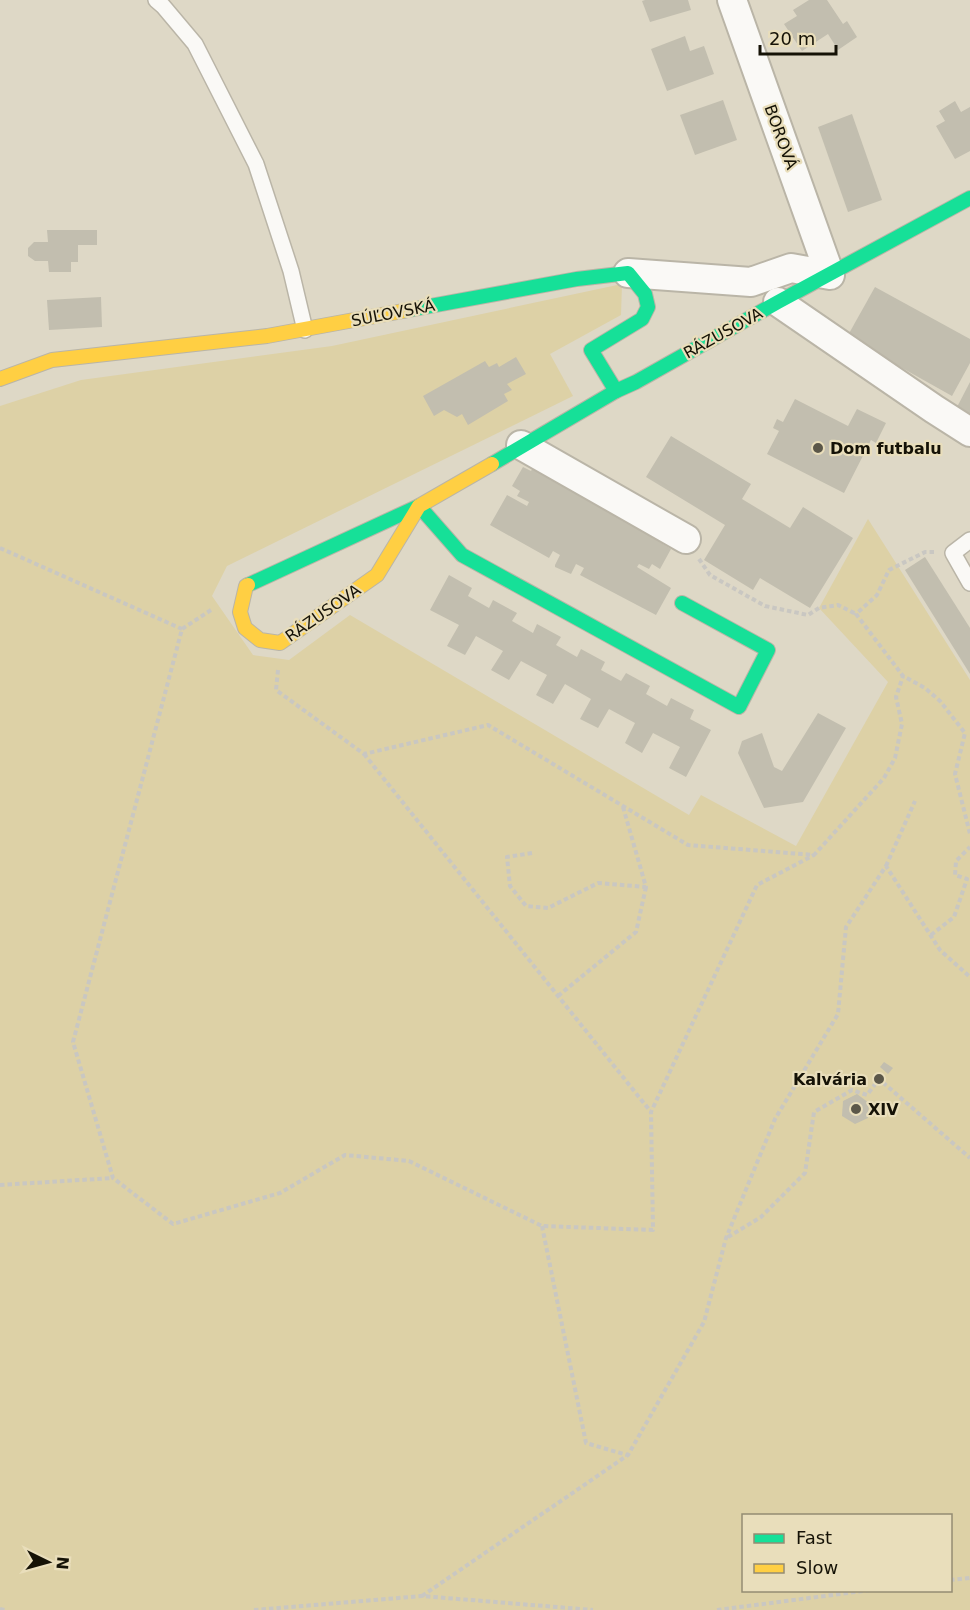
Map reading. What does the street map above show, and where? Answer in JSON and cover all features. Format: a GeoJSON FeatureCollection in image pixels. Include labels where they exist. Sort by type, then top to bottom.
{"type":"FeatureCollection","features":[{"type":"Feature","properties":{"kind":"street","name":"BOROVÁ"},"geometry":{"type":"LineString","coordinates":[[732,0],[830,275]]}},
{"type":"Feature","properties":{"kind":"street","name":"RÁZUSOVA"},"geometry":{"type":"LineString","coordinates":[[419,506],[377,575],[280,643],[260,640],[245,628],[240,612],[246,586],[419,506],[616,392],[970,198]]}},
{"type":"Feature","properties":{"kind":"street"},"geometry":{"type":"LineString","coordinates":[[628,273],[751,282],[791,268],[830,275]]}},
{"type":"Feature","properties":{"kind":"street"},"geometry":{"type":"LineString","coordinates":[[616,392],[591,350],[642,319],[648,308],[645,294],[628,273]]}},
{"type":"Feature","properties":{"kind":"street","name":"SÚĽOVSKÁ"},"geometry":{"type":"LineString","coordinates":[[0,379],[52,360],[267,336],[577,279],[628,273]]}},
{"type":"Feature","properties":{"kind":"street","name":"RÁZUSOVA"},"geometry":{"type":"LineString","coordinates":[[778,302],[970,432]]}},
{"type":"Feature","properties":{"kind":"street"},"geometry":{"type":"LineString","coordinates":[[521,446],[686,539]]}},
{"type":"Feature","properties":{"kind":"street"},"geometry":{"type":"LineString","coordinates":[[419,506],[462,555],[739,707],[768,650],[682,603]]}},
{"type":"Feature","properties":{"kind":"lane"},"geometry":{"type":"LineString","coordinates":[[163,2],[195,44],[256,164],[291,271],[304,330]]}},
{"type":"Feature","properties":{"kind":"lane"},"geometry":{"type":"LineString","coordinates":[[970,540],[953,553],[970,583]]}},
{"type":"Feature","properties":{"kind":"path"},"geometry":{"type":"LineString","coordinates":[[686,539],[710,575],[765,606],[808,615],[819,608],[838,605],[856,614],[903,676],[925,688],[940,701],[965,733],[955,774],[970,834]]}},
{"type":"Feature","properties":{"kind":"path"},"geometry":{"type":"LineString","coordinates":[[0,548],[182,629]]}},
{"type":"Feature","properties":{"kind":"path"},"geometry":{"type":"LineString","coordinates":[[856,614],[877,596],[889,570],[925,552],[953,553]]}},
{"type":"Feature","properties":{"kind":"path"},"geometry":{"type":"LineString","coordinates":[[246,586],[182,629],[73,1042],[112,1178],[173,1224],[280,1193],[345,1155],[409,1161],[542,1226],[653,1230],[651,1112],[757,885],[814,855],[884,777],[895,758],[902,724],[896,697],[903,676]]}},
{"type":"Feature","properties":{"kind":"path"},"geometry":{"type":"LineString","coordinates":[[280,643],[276,690],[364,754],[651,1112]]}},
{"type":"Feature","properties":{"kind":"path"},"geometry":{"type":"LineString","coordinates":[[364,754],[488,725],[688,845],[814,855]]}},
{"type":"Feature","properties":{"kind":"path"},"geometry":{"type":"LineString","coordinates":[[422,1596],[628,1455],[704,1322],[726,1238],[775,1119],[838,1014],[846,927],[886,866],[915,801]]}},
{"type":"Feature","properties":{"kind":"path"},"geometry":{"type":"LineString","coordinates":[[558,996],[636,932],[646,887],[622,806]]}},
{"type":"Feature","properties":{"kind":"path"},"geometry":{"type":"LineString","coordinates":[[931,935],[954,917],[967,879],[955,875],[956,861],[970,847]]}},
{"type":"Feature","properties":{"kind":"path"},"geometry":{"type":"LineString","coordinates":[[532,853],[507,857],[510,886],[526,906],[548,908],[598,883],[646,887]]}},
{"type":"Feature","properties":{"kind":"path"},"geometry":{"type":"LineString","coordinates":[[886,866],[940,950],[970,977]]}},
{"type":"Feature","properties":{"kind":"path"},"geometry":{"type":"LineString","coordinates":[[726,1238],[761,1217],[805,1173],[814,1112],[852,1090],[867,1095],[879,1079],[970,1158]]}},
{"type":"Feature","properties":{"kind":"path"},"geometry":{"type":"LineString","coordinates":[[0,1185],[112,1178]]}},
{"type":"Feature","properties":{"kind":"path"},"geometry":{"type":"LineString","coordinates":[[542,1226],[586,1443],[628,1455]]}},
{"type":"Feature","properties":{"kind":"path"},"geometry":{"type":"LineString","coordinates":[[952,1580],[970,1578]]}},
{"type":"Feature","properties":{"kind":"path"},"geometry":{"type":"LineString","coordinates":[[717,1610],[856,1592]]}},
{"type":"Feature","properties":{"kind":"path"},"geometry":{"type":"LineString","coordinates":[[254,1610],[422,1596],[593,1610]]}},
{"type":"Feature","properties":{"kind":"path"},"geometry":{"type":"LineString","coordinates":[[0,1609],[5,1610]]}},
{"type":"Feature","properties":{"kind":"shaded area"},"geometry":{"type":"Polygon","coordinates":[[[622,284],[621,315],[550,354],[573,396],[227,566],[212,596],[253,655],[289,660],[350,615],[689,815],[701,795],[796,846],[888,682],[819,608],[868,519],[970,680],[970,1610],[0,1610],[0,406],[81,380],[332,346],[622,284]]]}},
{"type":"Feature","properties":{"kind":"building"},"geometry":{"type":"Polygon","coordinates":[[[688,0],[691,10],[650,22],[642,1],[688,0]]]}},
{"type":"Feature","properties":{"kind":"building"},"geometry":{"type":"Polygon","coordinates":[[[809,0],[827,0],[843,24],[847,21],[857,37],[838,50],[828,34],[802,51],[784,24],[797,16],[793,10],[809,0]]]}},
{"type":"Feature","properties":{"kind":"building"},"geometry":{"type":"Polygon","coordinates":[[[685,36],[690,51],[704,46],[714,74],[667,91],[651,49],[685,36]]]}},
{"type":"Feature","properties":{"kind":"building"},"geometry":{"type":"Polygon","coordinates":[[[723,100],[737,140],[695,155],[680,115],[723,100]]]}},
{"type":"Feature","properties":{"kind":"building"},"geometry":{"type":"Polygon","coordinates":[[[955,101],[961,112],[970,107],[970,151],[955,159],[936,126],[945,121],[939,111],[955,101]]]}},
{"type":"Feature","properties":{"kind":"building"},"geometry":{"type":"Polygon","coordinates":[[[852,114],[882,200],[848,212],[818,127],[852,114]]]}},
{"type":"Feature","properties":{"kind":"building"},"geometry":{"type":"Polygon","coordinates":[[[47,230],[97,230],[97,245],[78,245],[78,262],[71,262],[71,272],[49,272],[48,261],[35,261],[28,256],[28,248],[34,242],[48,242],[47,230]]]}},
{"type":"Feature","properties":{"kind":"building"},"geometry":{"type":"Polygon","coordinates":[[[875,287],[970,339],[970,363],[952,396],[847,337],[875,287]]]}},
{"type":"Feature","properties":{"kind":"building"},"geometry":{"type":"Polygon","coordinates":[[[101,297],[102,327],[49,330],[47,300],[101,297]]]}},
{"type":"Feature","properties":{"kind":"building"},"geometry":{"type":"Polygon","coordinates":[[[516,357],[526,374],[507,384],[512,390],[504,394],[508,401],[468,425],[462,414],[457,417],[444,410],[434,416],[423,396],[485,361],[489,367],[497,363],[499,367],[516,357]]]}},
{"type":"Feature","properties":{"kind":"building"},"geometry":{"type":"Polygon","coordinates":[[[970,382],[970,417],[956,409],[970,382]]]}},
{"type":"Feature","properties":{"kind":"building","name":"Dom futbalu"},"geometry":{"type":"Polygon","coordinates":[[[795,399],[848,426],[857,409],[886,423],[876,443],[871,440],[844,493],[767,454],[779,431],[773,428],[777,419],[783,422],[795,399]]]}},
{"type":"Feature","properties":{"kind":"building"},"geometry":{"type":"Polygon","coordinates":[[[671,436],[751,484],[742,499],[790,528],[803,507],[853,538],[810,608],[760,578],[753,590],[704,560],[725,525],[646,477],[671,436]]]}},
{"type":"Feature","properties":{"kind":"building"},"geometry":{"type":"Polygon","coordinates":[[[534,466],[666,539],[663,544],[671,549],[660,569],[652,564],[649,569],[639,564],[637,567],[671,588],[656,615],[580,575],[584,568],[576,564],[571,574],[555,567],[560,555],[553,551],[549,558],[490,525],[507,495],[527,506],[529,502],[517,496],[520,491],[512,486],[523,467],[531,471],[534,466]]]}},
{"type":"Feature","properties":{"kind":"building"},"geometry":{"type":"Polygon","coordinates":[[[925,557],[970,628],[970,674],[905,570],[925,557]]]}},
{"type":"Feature","properties":{"kind":"building"},"geometry":{"type":"Polygon","coordinates":[[[449,575],[472,588],[468,596],[489,608],[493,600],[517,613],[512,621],[533,633],[537,624],[561,637],[556,645],[577,657],[581,649],[605,662],[601,670],[621,681],[626,673],[650,686],[646,694],[667,706],[671,698],[694,710],[690,719],[711,730],[686,777],[669,768],[680,747],[653,733],[642,753],[625,743],[635,723],[609,709],[598,728],[580,719],[591,699],[565,684],[553,704],[536,695],[547,675],[521,661],[509,680],[491,670],[503,651],[476,636],[465,655],[447,646],[459,625],[430,610],[449,575]]]}},
{"type":"Feature","properties":{"kind":"building"},"geometry":{"type":"Polygon","coordinates":[[[818,713],[846,728],[803,802],[764,808],[738,753],[742,741],[762,733],[774,767],[782,771],[818,713]]]}},
{"type":"Feature","properties":{"kind":"building"},"geometry":{"type":"Polygon","coordinates":[[[884,1062],[893,1068],[888,1074],[880,1067],[884,1062]]]}},
{"type":"Feature","properties":{"kind":"building","name":"XIV"},"geometry":{"type":"Polygon","coordinates":[[[857,1094],[869,1103],[868,1118],[855,1124],[842,1116],[843,1101],[857,1094]]]}},
{"type":"Feature","properties":{"kind":"traffic: fast"},"geometry":{"type":"LineString","coordinates":[[492,464],[616,391],[970,198]]}},
{"type":"Feature","properties":{"kind":"traffic: fast"},"geometry":{"type":"LineString","coordinates":[[403,311],[577,279],[628,273],[645,294],[648,307],[642,319],[591,350],[616,391]]}},
{"type":"Feature","properties":{"kind":"traffic: fast"},"geometry":{"type":"LineString","coordinates":[[248,585],[419,506],[462,555],[739,707],[768,650],[682,603]]}},
{"type":"Feature","properties":{"kind":"traffic: slow"},"geometry":{"type":"LineString","coordinates":[[0,379],[52,360],[267,336],[403,311]]}},
{"type":"Feature","properties":{"kind":"traffic: slow"},"geometry":{"type":"LineString","coordinates":[[248,585],[240,612],[245,628],[260,640],[280,643],[377,575],[419,506],[492,464]]}},
{"type":"Feature","properties":{"kind":"place","name":"Dom futbalu"},"geometry":{"type":"Point","coordinates":[818,448]}},
{"type":"Feature","properties":{"kind":"place","name":"Kalvária"},"geometry":{"type":"Point","coordinates":[879,1079]}},
{"type":"Feature","properties":{"kind":"place","name":"XIV"},"geometry":{"type":"Point","coordinates":[856,1109]}}]}
